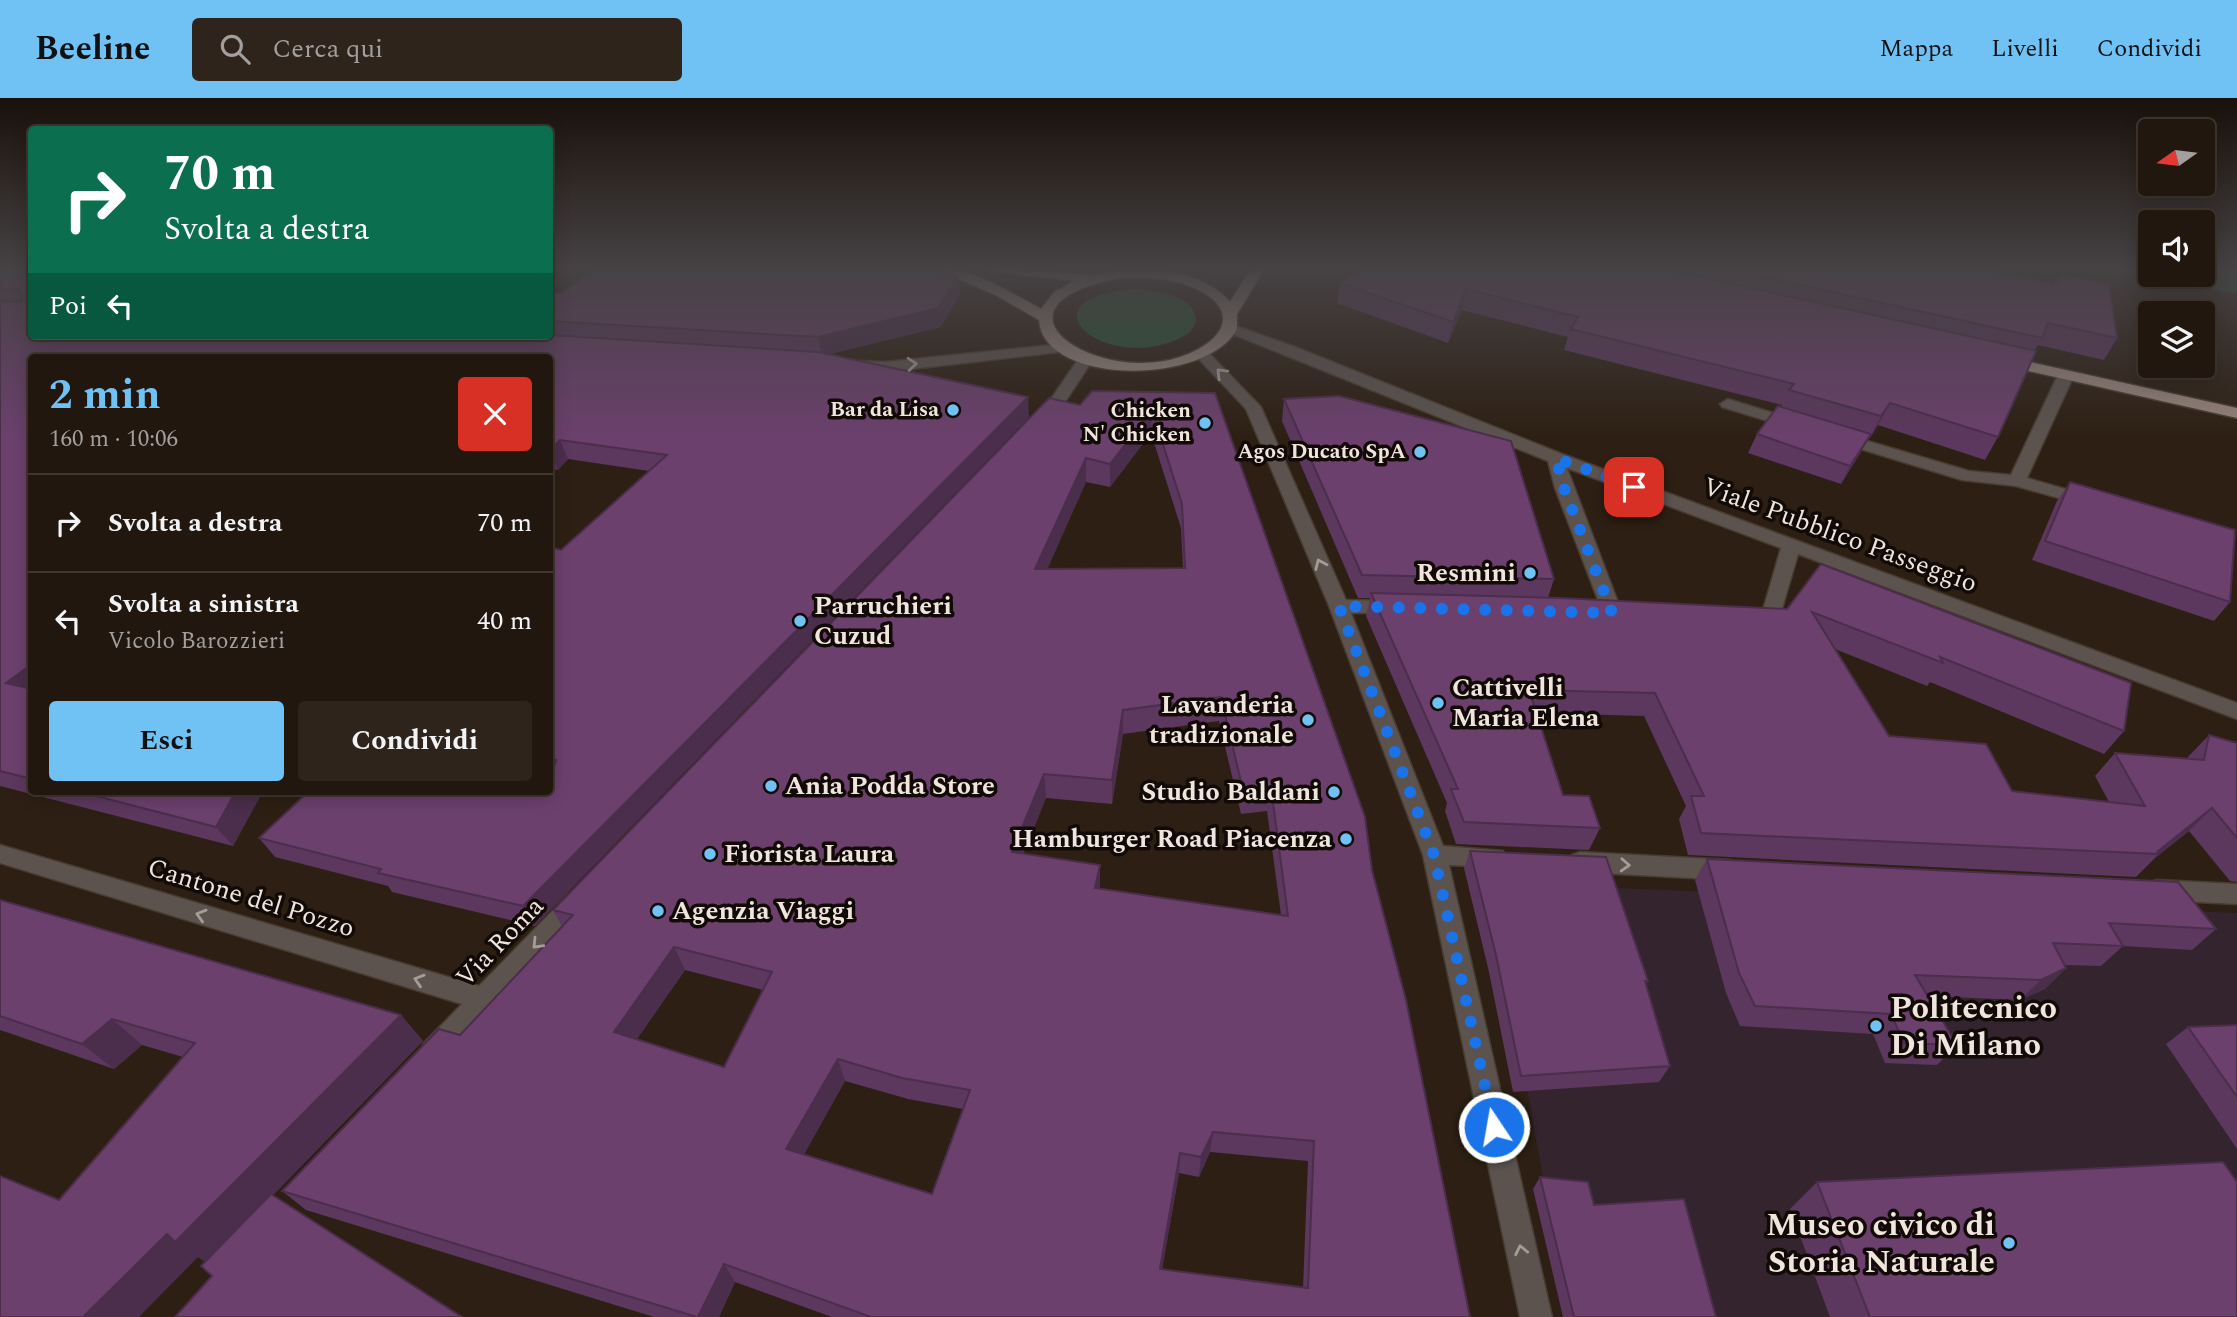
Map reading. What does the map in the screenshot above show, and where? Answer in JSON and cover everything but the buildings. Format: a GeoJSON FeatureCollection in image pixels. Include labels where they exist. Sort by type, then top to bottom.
{"type":"FeatureCollection","features":[{"type":"Feature","properties":{"kind":"main road"},"geometry":{"type":"LineString","coordinates":[[1046,324],[1048,333],[1063,348],[1086,358],[1115,365],[1146,366],[1176,363],[1202,354],[1220,342],[1229,324]]}},
{"type":"Feature","properties":{"kind":"main road"},"geometry":{"type":"LineString","coordinates":[[1984,356],[2237,413]]}},
{"type":"Feature","properties":{"kind":"street","name":"Viale Pubblico Passeggio"},"geometry":{"type":"LineString","coordinates":[[1236,324],[1290,350],[1556,458],[2237,711]]}},
{"type":"Feature","properties":{"kind":"street"},"geometry":{"type":"LineString","coordinates":[[846,365],[885,367],[1063,348]]}},
{"type":"Feature","properties":{"kind":"street"},"geometry":{"type":"LineString","coordinates":[[1202,354],[1253,407],[1339,606],[1434,855],[1536,1317]]}},
{"type":"Feature","properties":{"kind":"street"},"geometry":{"type":"LineString","coordinates":[[1021,439],[1059,399],[1086,358]]}},
{"type":"Feature","properties":{"kind":"street"},"geometry":{"type":"LineString","coordinates":[[2017,481],[2066,374]]}},
{"type":"Feature","properties":{"kind":"street"},"geometry":{"type":"LineString","coordinates":[[1728,404],[1968,475],[2017,481],[2107,507]]}},
{"type":"Feature","properties":{"kind":"street"},"geometry":{"type":"LineString","coordinates":[[1556,458],[1564,488],[1618,613],[1584,612]]}},
{"type":"Feature","properties":{"kind":"street"},"geometry":{"type":"LineString","coordinates":[[1731,616],[1771,617],[1791,545]]}},
{"type":"Feature","properties":{"kind":"street"},"geometry":{"type":"LineString","coordinates":[[1339,606],[1421,608]]}},
{"type":"Feature","properties":{"kind":"street","name":"Cantone del Pozzo"},"geometry":{"type":"LineString","coordinates":[[0,854],[484,999]]}},
{"type":"Feature","properties":{"kind":"street"},"geometry":{"type":"LineString","coordinates":[[1434,855],[1518,859]]}},
{"type":"Feature","properties":{"kind":"street"},"geometry":{"type":"LineString","coordinates":[[1559,861],[1753,871]]}},
{"type":"Feature","properties":{"kind":"street","name":"Via Roma"},"geometry":{"type":"LineString","coordinates":[[418,1069],[589,889]]}},
{"type":"Feature","properties":{"kind":"street"},"geometry":{"type":"LineString","coordinates":[[2140,889],[2237,894]]}},
{"type":"Feature","properties":{"kind":"shaded area","name":"Politecnico Di Milano"},"geometry":{"type":"Polygon","coordinates":[[[1490,883],[2237,913],[2237,1317],[1568,1317],[1490,883]]]}},
{"type":"Feature","properties":{"kind":"green space"},"geometry":{"type":"Polygon","coordinates":[[[1080,324],[1195,324],[1188,334],[1177,340],[1145,347],[1120,346],[1098,340],[1080,324]]]}},
{"type":"Feature","properties":{"kind":"place","name":"Bar da Lisa"},"geometry":{"type":"Point","coordinates":[953,410]}},
{"type":"Feature","properties":{"kind":"place","name":"Chicken N' Chicken"},"geometry":{"type":"Point","coordinates":[1205,423]}},
{"type":"Feature","properties":{"kind":"place","name":"Agos Ducato SpA"},"geometry":{"type":"Point","coordinates":[1420,452]}},
{"type":"Feature","properties":{"kind":"place","name":"Resmini"},"geometry":{"type":"Point","coordinates":[1530,573]}},
{"type":"Feature","properties":{"kind":"place","name":"Parruchieri Cuzud"},"geometry":{"type":"Point","coordinates":[800,621]}},
{"type":"Feature","properties":{"kind":"place","name":"Cattivelli Maria Elena"},"geometry":{"type":"Point","coordinates":[1438,703]}},
{"type":"Feature","properties":{"kind":"place","name":"Lavanderia tradizionale"},"geometry":{"type":"Point","coordinates":[1308,720]}},
{"type":"Feature","properties":{"kind":"place","name":"Ania Podda Store"},"geometry":{"type":"Point","coordinates":[771,786]}},
{"type":"Feature","properties":{"kind":"place","name":"Studio Baldani"},"geometry":{"type":"Point","coordinates":[1334,792]}},
{"type":"Feature","properties":{"kind":"place","name":"Hamburger Road Piacenza"},"geometry":{"type":"Point","coordinates":[1346,839]}},
{"type":"Feature","properties":{"kind":"place","name":"Fiorista Laura"},"geometry":{"type":"Point","coordinates":[710,854]}},
{"type":"Feature","properties":{"kind":"place","name":"Agenzia Viaggi"},"geometry":{"type":"Point","coordinates":[658,911]}},
{"type":"Feature","properties":{"kind":"place","name":"Politecnico Di Milano"},"geometry":{"type":"Point","coordinates":[1876,1026]}},
{"type":"Feature","properties":{"kind":"place","name":"Museo civico di Storia Naturale"},"geometry":{"type":"Point","coordinates":[2009,1243]}},
{"type":"Feature","properties":{"kind":"route"},"geometry":{"type":"LineString","coordinates":[[1494,1127],[1434,855],[1339,606],[1612,613],[1564,488],[1556,458],[1634,487]]}}]}
